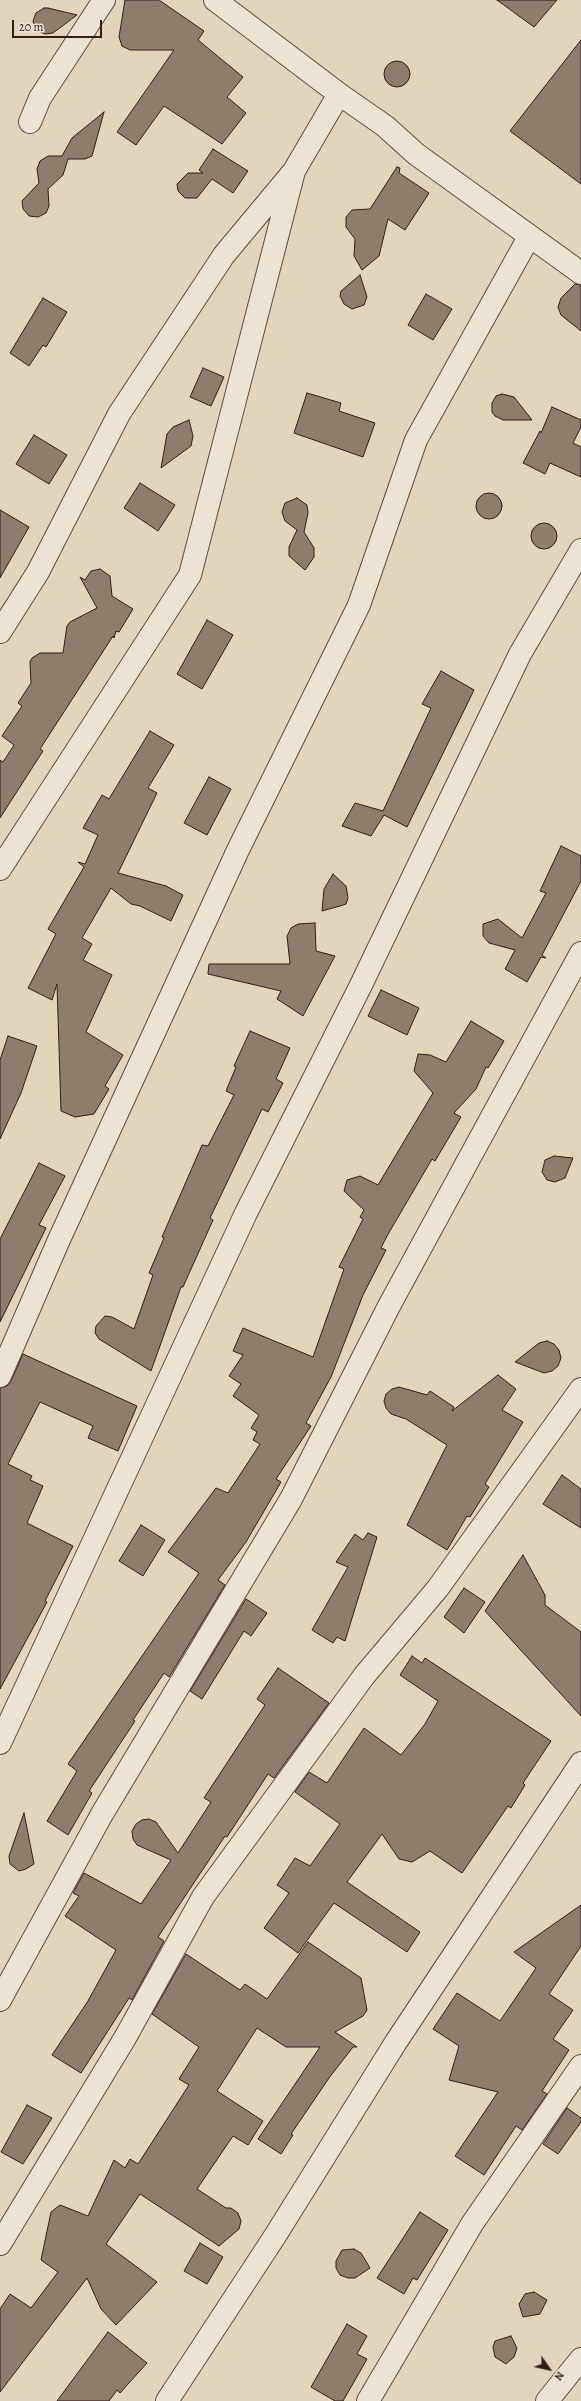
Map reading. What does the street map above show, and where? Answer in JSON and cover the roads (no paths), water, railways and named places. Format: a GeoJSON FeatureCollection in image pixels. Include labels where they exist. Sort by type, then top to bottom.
{"type":"FeatureCollection","features":[{"type":"Feature","properties":{"kind":"street"},"geometry":{"type":"LineString","coordinates":[[30,122],[40,98],[104,0]]}},
{"type":"Feature","properties":{"kind":"street"},"geometry":{"type":"LineString","coordinates":[[215,0],[339,94],[385,126],[416,154],[529,238],[581,273]]}},
{"type":"Feature","properties":{"kind":"street"},"geometry":{"type":"LineString","coordinates":[[0,632],[38,572],[119,414],[224,255],[294,171],[339,94]]}},
{"type":"Feature","properties":{"kind":"street"},"geometry":{"type":"LineString","coordinates":[[0,869],[190,575],[294,171]]}},
{"type":"Feature","properties":{"kind":"street"},"geometry":{"type":"LineString","coordinates":[[0,1376],[58,1242],[238,850],[360,604],[416,440],[529,238]]}},
{"type":"Feature","properties":{"kind":"street"},"geometry":{"type":"LineString","coordinates":[[0,1743],[246,1213],[360,987],[520,654],[581,550]]}},
{"type":"Feature","properties":{"kind":"street"},"geometry":{"type":"LineString","coordinates":[[0,2000],[102,1814],[290,1499],[390,1306],[581,953]]}},
{"type":"Feature","properties":{"kind":"street"},"geometry":{"type":"LineString","coordinates":[[0,2244],[125,2038],[203,1897],[364,1676],[438,1588],[581,1389]]}},
{"type":"Feature","properties":{"kind":"street"},"geometry":{"type":"LineString","coordinates":[[167,2401],[275,2236],[396,2042],[581,1763]]}},
{"type":"Feature","properties":{"kind":"street"},"geometry":{"type":"LineString","coordinates":[[368,2401],[472,2224],[581,2066]]}},
{"type":"Feature","properties":{"kind":"street"},"geometry":{"type":"LineString","coordinates":[[547,2401],[581,2359]]}}]}
